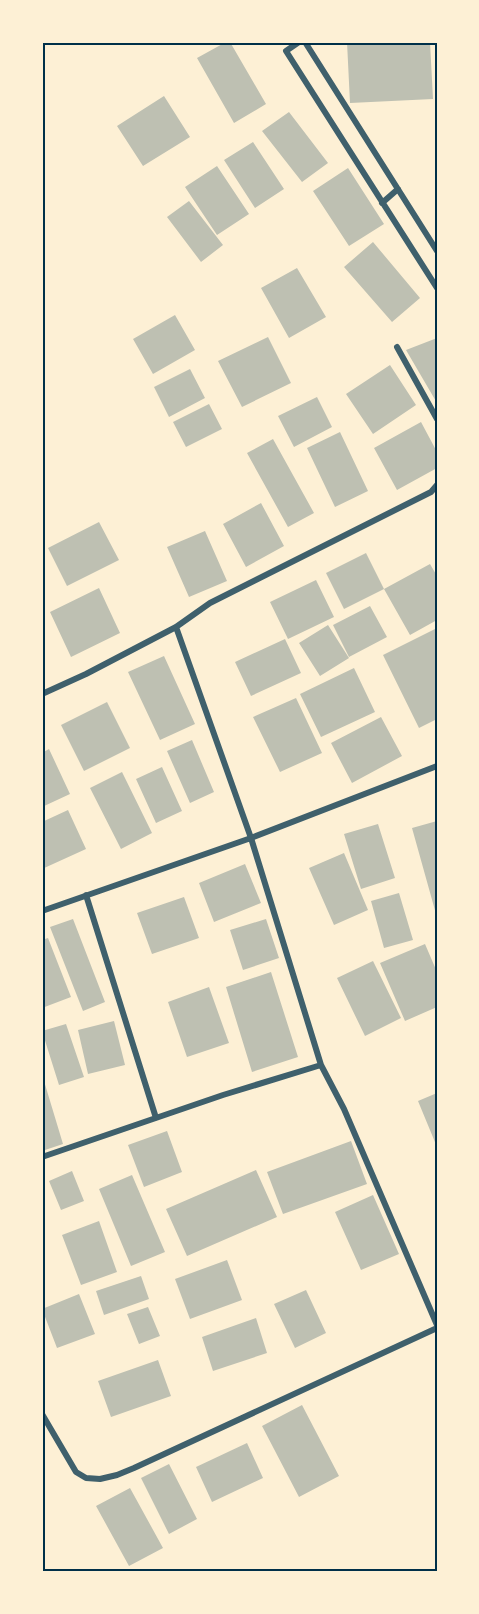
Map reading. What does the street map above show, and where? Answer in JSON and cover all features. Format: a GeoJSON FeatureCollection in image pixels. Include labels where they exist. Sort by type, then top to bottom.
{"type":"FeatureCollection","features":[{"type":"Feature","properties":{"kind":"street"},"geometry":{"type":"LineString","coordinates":[[299,42],[286,51],[437,288]]}},
{"type":"Feature","properties":{"kind":"street"},"geometry":{"type":"LineString","coordinates":[[305,42],[437,251]]}},
{"type":"Feature","properties":{"kind":"street"},"geometry":{"type":"LineString","coordinates":[[382,203],[398,189]]}},
{"type":"Feature","properties":{"kind":"street"},"geometry":{"type":"LineString","coordinates":[[397,347],[437,419]]}},
{"type":"Feature","properties":{"kind":"street"},"geometry":{"type":"LineString","coordinates":[[42,694],[176,627],[210,603],[431,492],[437,485]]}},
{"type":"Feature","properties":{"kind":"street"},"geometry":{"type":"LineString","coordinates":[[42,1413],[76,1472],[86,1478],[100,1479],[134,1468],[437,1327],[344,1109],[321,1065],[250,838],[176,627]]}},
{"type":"Feature","properties":{"kind":"street"},"geometry":{"type":"LineString","coordinates":[[42,911],[250,838],[437,766]]}},
{"type":"Feature","properties":{"kind":"street"},"geometry":{"type":"LineString","coordinates":[[86,895],[156,1118]]}},
{"type":"Feature","properties":{"kind":"street"},"geometry":{"type":"LineString","coordinates":[[42,1157],[321,1065]]}},
{"type":"Feature","properties":{"kind":"building"},"geometry":{"type":"Polygon","coordinates":[[[230,42],[266,104],[234,123],[197,58],[230,42]]]}},
{"type":"Feature","properties":{"kind":"building"},"geometry":{"type":"Polygon","coordinates":[[[347,42],[430,42],[433,99],[350,103],[347,42]]]}},
{"type":"Feature","properties":{"kind":"building"},"geometry":{"type":"Polygon","coordinates":[[[164,96],[190,137],[143,166],[117,126],[164,96]]]}},
{"type":"Feature","properties":{"kind":"building"},"geometry":{"type":"Polygon","coordinates":[[[289,112],[328,163],[302,182],[262,131],[289,112]]]}},
{"type":"Feature","properties":{"kind":"building"},"geometry":{"type":"Polygon","coordinates":[[[253,142],[284,189],[255,208],[224,160],[253,142]]]}},
{"type":"Feature","properties":{"kind":"building"},"geometry":{"type":"Polygon","coordinates":[[[217,166],[249,214],[217,235],[185,187],[217,166]]]}},
{"type":"Feature","properties":{"kind":"building"},"geometry":{"type":"Polygon","coordinates":[[[348,168],[384,224],[349,246],[313,191],[348,168]]]}},
{"type":"Feature","properties":{"kind":"building"},"geometry":{"type":"Polygon","coordinates":[[[189,201],[223,245],[201,262],[167,217],[189,201]]]}},
{"type":"Feature","properties":{"kind":"building"},"geometry":{"type":"Polygon","coordinates":[[[373,242],[420,298],[392,322],[344,267],[373,242]]]}},
{"type":"Feature","properties":{"kind":"building"},"geometry":{"type":"Polygon","coordinates":[[[297,268],[326,317],[289,338],[261,288],[297,268]]]}},
{"type":"Feature","properties":{"kind":"building"},"geometry":{"type":"Polygon","coordinates":[[[175,315],[195,350],[153,374],[133,339],[175,315]]]}},
{"type":"Feature","properties":{"kind":"building"},"geometry":{"type":"Polygon","coordinates":[[[268,337],[291,383],[242,407],[218,361],[268,337]]]}},
{"type":"Feature","properties":{"kind":"building"},"geometry":{"type":"Polygon","coordinates":[[[437,338],[437,403],[406,350],[437,338]]]}},
{"type":"Feature","properties":{"kind":"building"},"geometry":{"type":"Polygon","coordinates":[[[390,365],[416,405],[373,434],[346,394],[390,365]]]}},
{"type":"Feature","properties":{"kind":"building"},"geometry":{"type":"Polygon","coordinates":[[[190,369],[205,398],[169,417],[154,387],[190,369]]]}},
{"type":"Feature","properties":{"kind":"building"},"geometry":{"type":"Polygon","coordinates":[[[317,397],[332,427],[294,447],[278,416],[317,397]]]}},
{"type":"Feature","properties":{"kind":"building"},"geometry":{"type":"Polygon","coordinates":[[[209,404],[222,429],[186,447],[173,422],[209,404]]]}},
{"type":"Feature","properties":{"kind":"building"},"geometry":{"type":"Polygon","coordinates":[[[421,422],[437,452],[437,468],[397,490],[374,448],[421,422]]]}},
{"type":"Feature","properties":{"kind":"building"},"geometry":{"type":"Polygon","coordinates":[[[340,432],[368,491],[335,507],[307,448],[340,432]]]}},
{"type":"Feature","properties":{"kind":"building"},"geometry":{"type":"Polygon","coordinates":[[[273,439],[314,513],[288,527],[247,453],[273,439]]]}},
{"type":"Feature","properties":{"kind":"building"},"geometry":{"type":"Polygon","coordinates":[[[261,503],[284,546],[246,567],[223,524],[261,503]]]}},
{"type":"Feature","properties":{"kind":"building"},"geometry":{"type":"Polygon","coordinates":[[[99,522],[119,560],[67,586],[48,548],[99,522]]]}},
{"type":"Feature","properties":{"kind":"building"},"geometry":{"type":"Polygon","coordinates":[[[205,531],[227,581],[189,597],[167,547],[205,531]]]}},
{"type":"Feature","properties":{"kind":"building"},"geometry":{"type":"Polygon","coordinates":[[[366,553],[384,589],[344,609],[326,573],[366,553]]]}},
{"type":"Feature","properties":{"kind":"building"},"geometry":{"type":"Polygon","coordinates":[[[430,564],[437,576],[437,620],[410,635],[384,589],[430,564]]]}},
{"type":"Feature","properties":{"kind":"building"},"geometry":{"type":"Polygon","coordinates":[[[316,580],[334,617],[288,639],[270,602],[316,580]]]}},
{"type":"Feature","properties":{"kind":"building"},"geometry":{"type":"Polygon","coordinates":[[[99,588],[120,633],[71,657],[50,612],[99,588]]]}},
{"type":"Feature","properties":{"kind":"building"},"geometry":{"type":"Polygon","coordinates":[[[370,606],[387,637],[349,657],[333,625],[370,606]]]}},
{"type":"Feature","properties":{"kind":"building"},"geometry":{"type":"Polygon","coordinates":[[[328,625],[349,658],[320,676],[299,643],[328,625]]]}},
{"type":"Feature","properties":{"kind":"building"},"geometry":{"type":"Polygon","coordinates":[[[437,628],[437,719],[419,728],[383,655],[437,628]]]}},
{"type":"Feature","properties":{"kind":"building"},"geometry":{"type":"Polygon","coordinates":[[[285,639],[301,673],[251,696],[235,662],[285,639]]]}},
{"type":"Feature","properties":{"kind":"building"},"geometry":{"type":"Polygon","coordinates":[[[164,656],[195,724],[160,740],[128,672],[164,656]]]}},
{"type":"Feature","properties":{"kind":"building"},"geometry":{"type":"Polygon","coordinates":[[[354,668],[375,712],[321,737],[300,694],[354,668]]]}},
{"type":"Feature","properties":{"kind":"building"},"geometry":{"type":"Polygon","coordinates":[[[296,698],[322,753],[280,772],[253,717],[296,698]]]}},
{"type":"Feature","properties":{"kind":"building"},"geometry":{"type":"Polygon","coordinates":[[[107,702],[130,748],[84,771],[61,725],[107,702]]]}},
{"type":"Feature","properties":{"kind":"building"},"geometry":{"type":"Polygon","coordinates":[[[381,717],[402,756],[352,783],[331,743],[381,717]]]}},
{"type":"Feature","properties":{"kind":"building"},"geometry":{"type":"Polygon","coordinates":[[[192,740],[214,792],[190,803],[167,751],[192,740]]]}},
{"type":"Feature","properties":{"kind":"building"},"geometry":{"type":"Polygon","coordinates":[[[49,749],[70,794],[42,807],[42,753],[49,749]]]}},
{"type":"Feature","properties":{"kind":"building"},"geometry":{"type":"Polygon","coordinates":[[[162,767],[182,811],[156,823],[136,779],[162,767]]]}},
{"type":"Feature","properties":{"kind":"building"},"geometry":{"type":"Polygon","coordinates":[[[122,772],[152,833],[121,849],[90,788],[122,772]]]}},
{"type":"Feature","properties":{"kind":"building"},"geometry":{"type":"Polygon","coordinates":[[[68,810],[86,849],[42,869],[42,822],[68,810]]]}},
{"type":"Feature","properties":{"kind":"building"},"geometry":{"type":"Polygon","coordinates":[[[437,821],[437,914],[436,914],[412,828],[437,821]]]}},
{"type":"Feature","properties":{"kind":"building"},"geometry":{"type":"Polygon","coordinates":[[[378,824],[395,878],[361,889],[344,834],[378,824]]]}},
{"type":"Feature","properties":{"kind":"building"},"geometry":{"type":"Polygon","coordinates":[[[344,853],[368,910],[334,925],[309,868],[344,853]]]}},
{"type":"Feature","properties":{"kind":"building"},"geometry":{"type":"Polygon","coordinates":[[[245,864],[261,903],[214,922],[199,883],[245,864]]]}},
{"type":"Feature","properties":{"kind":"building"},"geometry":{"type":"Polygon","coordinates":[[[399,893],[413,940],[384,948],[371,901],[399,893]]]}},
{"type":"Feature","properties":{"kind":"building"},"geometry":{"type":"Polygon","coordinates":[[[184,897],[199,938],[152,954],[137,913],[184,897]]]}},
{"type":"Feature","properties":{"kind":"building"},"geometry":{"type":"Polygon","coordinates":[[[73,919],[105,1002],[83,1011],[50,927],[73,919]]]}},
{"type":"Feature","properties":{"kind":"building"},"geometry":{"type":"Polygon","coordinates":[[[266,919],[279,958],[243,970],[230,930],[266,919]]]}},
{"type":"Feature","properties":{"kind":"building"},"geometry":{"type":"Polygon","coordinates":[[[48,938],[71,997],[42,1008],[42,940],[48,938]]]}},
{"type":"Feature","properties":{"kind":"building"},"geometry":{"type":"Polygon","coordinates":[[[425,944],[437,972],[437,1007],[405,1021],[380,963],[425,944]]]}},
{"type":"Feature","properties":{"kind":"building"},"geometry":{"type":"Polygon","coordinates":[[[373,961],[401,1018],[365,1036],[337,978],[373,961]]]}},
{"type":"Feature","properties":{"kind":"building"},"geometry":{"type":"Polygon","coordinates":[[[271,972],[298,1057],[252,1072],[226,987],[271,972]]]}},
{"type":"Feature","properties":{"kind":"building"},"geometry":{"type":"Polygon","coordinates":[[[209,987],[229,1043],[187,1057],[168,1002],[209,987]]]}},
{"type":"Feature","properties":{"kind":"building"},"geometry":{"type":"Polygon","coordinates":[[[114,1021],[125,1065],[88,1074],[78,1030],[114,1021]]]}},
{"type":"Feature","properties":{"kind":"building"},"geometry":{"type":"Polygon","coordinates":[[[66,1024],[84,1077],[59,1085],[42,1031],[66,1024]]]}},
{"type":"Feature","properties":{"kind":"building"},"geometry":{"type":"Polygon","coordinates":[[[44,1081],[63,1144],[42,1151],[42,1082],[44,1081]]]}},
{"type":"Feature","properties":{"kind":"building"},"geometry":{"type":"Polygon","coordinates":[[[437,1093],[437,1147],[418,1101],[437,1093]]]}},
{"type":"Feature","properties":{"kind":"building"},"geometry":{"type":"Polygon","coordinates":[[[167,1131],[182,1172],[144,1187],[128,1145],[167,1131]]]}},
{"type":"Feature","properties":{"kind":"building"},"geometry":{"type":"Polygon","coordinates":[[[351,1141],[367,1184],[283,1214],[267,1172],[351,1141]]]}},
{"type":"Feature","properties":{"kind":"building"},"geometry":{"type":"Polygon","coordinates":[[[256,1170],[277,1217],[187,1256],[166,1209],[256,1170]]]}},
{"type":"Feature","properties":{"kind":"building"},"geometry":{"type":"Polygon","coordinates":[[[72,1171],[84,1201],[61,1210],[49,1181],[72,1171]]]}},
{"type":"Feature","properties":{"kind":"building"},"geometry":{"type":"Polygon","coordinates":[[[132,1175],[165,1252],[131,1266],[99,1189],[132,1175]]]}},
{"type":"Feature","properties":{"kind":"building"},"geometry":{"type":"Polygon","coordinates":[[[373,1195],[399,1254],[361,1270],[335,1212],[373,1195]]]}},
{"type":"Feature","properties":{"kind":"building"},"geometry":{"type":"Polygon","coordinates":[[[99,1221],[117,1272],[81,1285],[62,1235],[99,1221]]]}},
{"type":"Feature","properties":{"kind":"building"},"geometry":{"type":"Polygon","coordinates":[[[227,1260],[242,1300],[190,1319],[175,1279],[227,1260]]]}},
{"type":"Feature","properties":{"kind":"building"},"geometry":{"type":"Polygon","coordinates":[[[141,1276],[149,1299],[104,1315],[96,1291],[141,1276]]]}},
{"type":"Feature","properties":{"kind":"building"},"geometry":{"type":"Polygon","coordinates":[[[306,1290],[326,1333],[295,1348],[274,1304],[306,1290]]]}},
{"type":"Feature","properties":{"kind":"building"},"geometry":{"type":"Polygon","coordinates":[[[79,1294],[95,1334],[57,1348],[42,1309],[79,1294]]]}},
{"type":"Feature","properties":{"kind":"building"},"geometry":{"type":"Polygon","coordinates":[[[148,1307],[160,1336],[139,1344],[127,1314],[148,1307]]]}},
{"type":"Feature","properties":{"kind":"building"},"geometry":{"type":"Polygon","coordinates":[[[256,1318],[267,1353],[213,1371],[202,1337],[256,1318]]]}},
{"type":"Feature","properties":{"kind":"building"},"geometry":{"type":"Polygon","coordinates":[[[158,1360],[171,1396],[111,1417],[98,1381],[158,1360]]]}},
{"type":"Feature","properties":{"kind":"building"},"geometry":{"type":"Polygon","coordinates":[[[302,1405],[339,1476],[299,1497],[262,1426],[302,1405]]]}},
{"type":"Feature","properties":{"kind":"building"},"geometry":{"type":"Polygon","coordinates":[[[247,1443],[263,1478],[212,1502],[196,1467],[247,1443]]]}},
{"type":"Feature","properties":{"kind":"building"},"geometry":{"type":"Polygon","coordinates":[[[169,1464],[197,1519],[169,1534],[141,1478],[169,1464]]]}},
{"type":"Feature","properties":{"kind":"building"},"geometry":{"type":"Polygon","coordinates":[[[130,1488],[163,1548],[129,1566],[96,1506],[130,1488]]]}}]}
